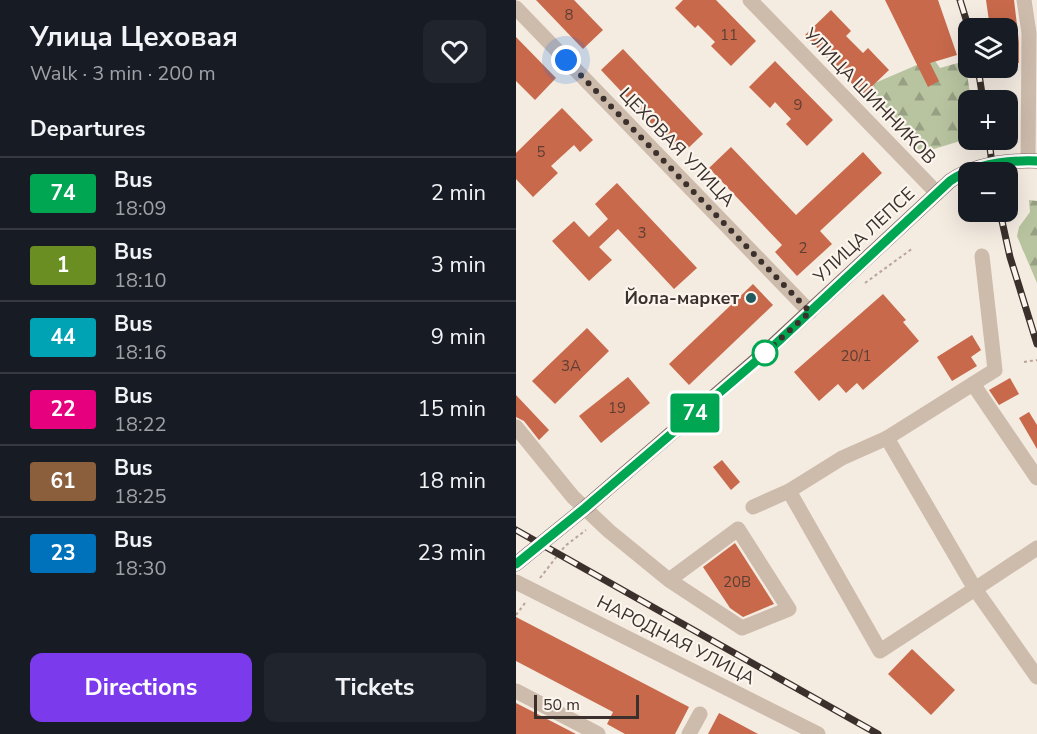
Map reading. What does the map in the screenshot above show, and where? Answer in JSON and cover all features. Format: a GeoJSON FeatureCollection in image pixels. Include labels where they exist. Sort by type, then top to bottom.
{"type":"FeatureCollection","features":[{"type":"Feature","properties":{"kind":"main road","name":"УЛИЦА ЛЕПСЕ"},"geometry":{"type":"LineString","coordinates":[[516,564],[585,508],[810,312],[950,181],[972,168],[1033,161]]}},
{"type":"Feature","properties":{"kind":"street","name":"УЛИЦА ШИННИКОВ"},"geometry":{"type":"LineString","coordinates":[[750,0],[937,193]]}},
{"type":"Feature","properties":{"kind":"street"},"geometry":{"type":"LineString","coordinates":[[1024,0],[1029,33],[1033,161]]}},
{"type":"Feature","properties":{"kind":"street","name":"ЦЕХОВАЯ УЛИЦА"},"geometry":{"type":"LineString","coordinates":[[516,8],[810,312]]}},
{"type":"Feature","properties":{"kind":"street"},"geometry":{"type":"LineString","coordinates":[[753,507],[789,491],[842,458],[887,438],[995,370],[982,256]]}},
{"type":"Feature","properties":{"kind":"street"},"geometry":{"type":"LineString","coordinates":[[973,384],[1037,478]]}},
{"type":"Feature","properties":{"kind":"street"},"geometry":{"type":"LineString","coordinates":[[516,427],[573,497],[598,521],[669,580],[742,628],[789,609],[738,530],[669,580]]}},
{"type":"Feature","properties":{"kind":"street"},"geometry":{"type":"LineString","coordinates":[[887,438],[975,589],[1037,677]]}},
{"type":"Feature","properties":{"kind":"street"},"geometry":{"type":"LineString","coordinates":[[789,491],[880,651],[1037,548]]}},
{"type":"Feature","properties":{"kind":"street","name":"НАРОДНАЯ УЛИЦА"},"geometry":{"type":"LineString","coordinates":[[516,582],[818,734]]}},
{"type":"Feature","properties":{"kind":"street"},"geometry":{"type":"LineString","coordinates":[[516,691],[598,734]]}},
{"type":"Feature","properties":{"kind":"street"},"geometry":{"type":"LineString","coordinates":[[689,734],[700,714]]}},
{"type":"Feature","properties":{"kind":"path"},"geometry":{"type":"LineString","coordinates":[[865,283],[914,248]]}},
{"type":"Feature","properties":{"kind":"path"},"geometry":{"type":"LineString","coordinates":[[1024,362],[1037,360]]}},
{"type":"Feature","properties":{"kind":"path"},"geometry":{"type":"LineString","coordinates":[[516,615],[541,576],[565,546],[598,521]]}},
{"type":"Feature","properties":{"kind":"green space"},"geometry":{"type":"Polygon","coordinates":[[[933,58],[940,68],[958,63],[958,78],[968,78],[969,90],[958,90],[958,142],[921,153],[868,95],[875,83],[933,58]]]}},
{"type":"Feature","properties":{"kind":"green space"},"geometry":{"type":"Polygon","coordinates":[[[1029,200],[1037,201],[1037,283],[1017,236],[1019,227],[1030,212],[1029,200]]]}},
{"type":"Feature","properties":{"kind":"building"},"geometry":{"type":"Polygon","coordinates":[[[536,0],[574,0],[603,30],[583,49],[536,0]]]}},
{"type":"Feature","properties":{"kind":"building"},"geometry":{"type":"Polygon","coordinates":[[[683,0],[716,0],[756,41],[731,66],[711,46],[715,42],[698,25],[695,28],[675,8],[683,0]]]}},
{"type":"Feature","properties":{"kind":"building"},"geometry":{"type":"Polygon","coordinates":[[[885,0],[938,0],[957,55],[930,63],[939,81],[928,87],[885,0]]]}},
{"type":"Feature","properties":{"kind":"building"},"geometry":{"type":"Polygon","coordinates":[[[986,0],[1014,0],[1016,18],[989,18],[986,0]]]}},
{"type":"Feature","properties":{"kind":"building"},"geometry":{"type":"Polygon","coordinates":[[[831,10],[851,31],[846,36],[863,53],[868,48],[889,70],[863,95],[805,35],[831,10]]]}},
{"type":"Feature","properties":{"kind":"building"},"geometry":{"type":"Polygon","coordinates":[[[1018,34],[1019,42],[1018,63],[1018,34]]]}},
{"type":"Feature","properties":{"kind":"building"},"geometry":{"type":"Polygon","coordinates":[[[516,37],[556,78],[535,100],[516,81],[516,37]]]}},
{"type":"Feature","properties":{"kind":"building"},"geometry":{"type":"Polygon","coordinates":[[[623,49],[703,134],[681,155],[601,70],[623,49]]]}},
{"type":"Feature","properties":{"kind":"building"},"geometry":{"type":"Polygon","coordinates":[[[775,61],[833,120],[807,146],[786,124],[791,119],[775,102],[770,108],[749,87],[775,61]]]}},
{"type":"Feature","properties":{"kind":"building"},"geometry":{"type":"Polygon","coordinates":[[[562,108],[593,140],[580,152],[574,145],[551,166],[558,173],[533,197],[516,179],[516,153],[562,108]]]}},
{"type":"Feature","properties":{"kind":"building"},"geometry":{"type":"Polygon","coordinates":[[[731,147],[796,215],[863,152],[882,173],[820,231],[832,244],[797,276],[775,252],[782,245],[709,168],[731,147]]]}},
{"type":"Feature","properties":{"kind":"building"},"geometry":{"type":"Polygon","coordinates":[[[617,183],[697,268],[674,289],[618,229],[599,247],[612,260],[589,281],[552,241],[574,221],[589,237],[608,219],[595,204],[617,183]]]}},
{"type":"Feature","properties":{"kind":"building"},"geometry":{"type":"Polygon","coordinates":[[[753,284],[773,305],[689,385],[669,364],[753,284]]]}},
{"type":"Feature","properties":{"kind":"building"},"geometry":{"type":"Polygon","coordinates":[[[883,294],[906,320],[903,322],[919,341],[863,390],[857,383],[846,393],[838,384],[819,401],[794,372],[883,294]]]}},
{"type":"Feature","properties":{"kind":"building"},"geometry":{"type":"Polygon","coordinates":[[[587,328],[609,351],[555,404],[532,381],[587,328]]]}},
{"type":"Feature","properties":{"kind":"building"},"geometry":{"type":"Polygon","coordinates":[[[972,335],[981,350],[971,357],[977,366],[952,381],[937,357],[972,335]]]}},
{"type":"Feature","properties":{"kind":"building"},"geometry":{"type":"Polygon","coordinates":[[[628,377],[650,403],[601,443],[579,416],[628,377]]]}},
{"type":"Feature","properties":{"kind":"building"},"geometry":{"type":"Polygon","coordinates":[[[1010,378],[1019,394],[999,405],[989,390],[1010,378]]]}},
{"type":"Feature","properties":{"kind":"building"},"geometry":{"type":"Polygon","coordinates":[[[516,395],[549,430],[539,440],[524,421],[516,417],[516,395]]]}},
{"type":"Feature","properties":{"kind":"building"},"geometry":{"type":"Polygon","coordinates":[[[1029,412],[1037,425],[1037,449],[1019,418],[1029,412]]]}},
{"type":"Feature","properties":{"kind":"building"},"geometry":{"type":"Polygon","coordinates":[[[722,460],[740,482],[731,490],[713,467],[722,460]]]}},
{"type":"Feature","properties":{"kind":"building"},"geometry":{"type":"Polygon","coordinates":[[[735,543],[774,604],[743,617],[730,608],[703,567],[735,543]]]}},
{"type":"Feature","properties":{"kind":"building"},"geometry":{"type":"Polygon","coordinates":[[[516,617],[689,707],[675,734],[625,734],[607,724],[613,712],[516,661],[516,617]]]}},
{"type":"Feature","properties":{"kind":"building"},"geometry":{"type":"Polygon","coordinates":[[[912,649],[955,690],[931,715],[888,674],[912,649]]]}},
{"type":"Feature","properties":{"kind":"building"},"geometry":{"type":"Polygon","coordinates":[[[516,703],[576,734],[516,734],[516,703]]]}},
{"type":"Feature","properties":{"kind":"building"},"geometry":{"type":"Polygon","coordinates":[[[719,713],[758,734],[708,734],[719,713]]]}},
{"type":"Feature","properties":{"kind":"railway"},"geometry":{"type":"LineString","coordinates":[[960,0],[966,18]]}},
{"type":"Feature","properties":{"kind":"railway"},"geometry":{"type":"LineString","coordinates":[[980,78],[981,90]]}},
{"type":"Feature","properties":{"kind":"railway"},"geometry":{"type":"LineString","coordinates":[[990,150],[992,162]]}},
{"type":"Feature","properties":{"kind":"railway"},"geometry":{"type":"LineString","coordinates":[[1002,222],[1010,257],[1037,344]]}},
{"type":"Feature","properties":{"kind":"railway"},"geometry":{"type":"LineString","coordinates":[[516,530],[878,734]]}},
{"type":"Feature","properties":{"kind":"bus line","name":"74"},"geometry":{"type":"LineString","coordinates":[[516,564],[768,351],[950,181],[961,173],[979,166],[1037,161]]}},
{"type":"Feature","properties":{"kind":"place","name":"Йола-маркет"},"geometry":{"type":"Point","coordinates":[751,298]}},
{"type":"Feature","properties":{"kind":"route"},"geometry":{"type":"LineString","coordinates":[[566,60],[810,312],[765,353]]}}]}
